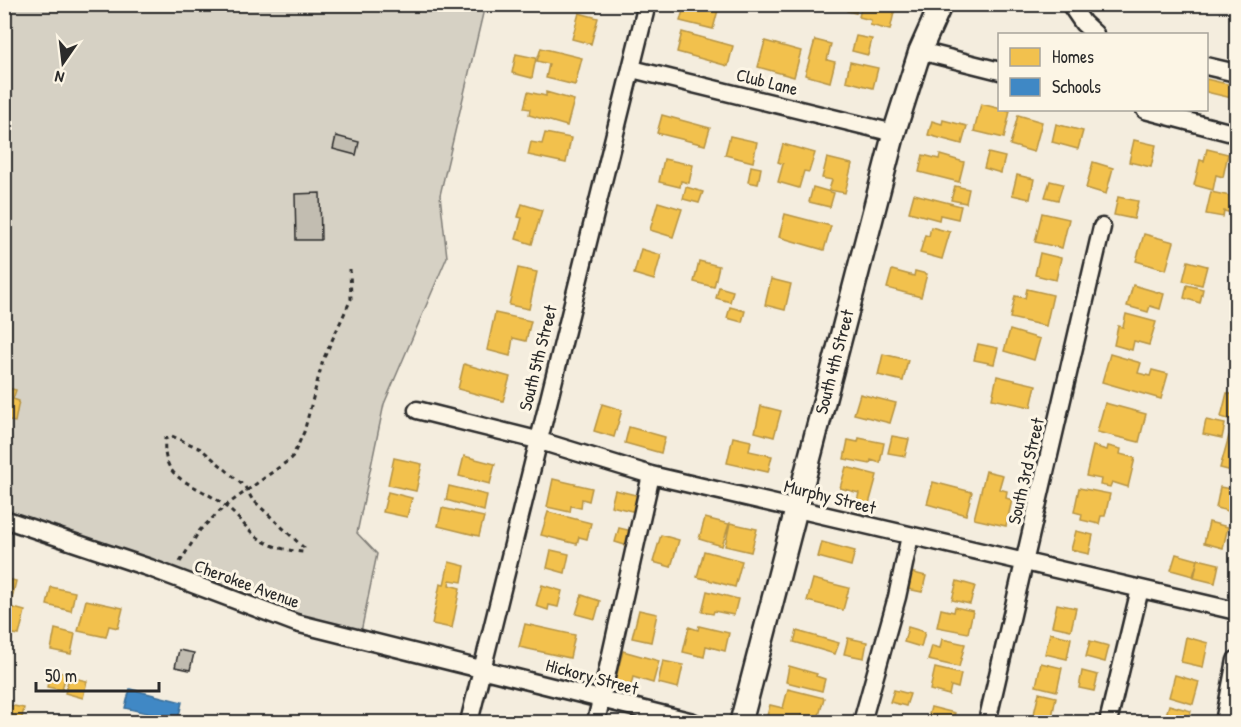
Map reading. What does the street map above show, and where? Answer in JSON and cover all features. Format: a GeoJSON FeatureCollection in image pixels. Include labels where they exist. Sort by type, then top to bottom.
{"type":"FeatureCollection","features":[{"type":"Feature","properties":{"kind":"main road","name":"South 4th Street"},"geometry":{"type":"LineString","coordinates":[[741,723],[894,133],[920,51],[941,4]]}},
{"type":"Feature","properties":{"kind":"street","name":"South 5th Street"},"geometry":{"type":"LineString","coordinates":[[469,723],[537,440],[647,4]]}},
{"type":"Feature","properties":{"kind":"street"},"geometry":{"type":"LineString","coordinates":[[1070,4],[1083,23],[1094,33]]}},
{"type":"Feature","properties":{"kind":"street"},"geometry":{"type":"LineString","coordinates":[[920,51],[998,71]]}},
{"type":"Feature","properties":{"kind":"street"},"geometry":{"type":"LineString","coordinates":[[1208,66],[1236,69]]}},
{"type":"Feature","properties":{"kind":"street","name":"Club Lane"},"geometry":{"type":"LineString","coordinates":[[632,69],[894,133]]}},
{"type":"Feature","properties":{"kind":"street"},"geometry":{"type":"LineString","coordinates":[[1149,111],[1236,134]]}},
{"type":"Feature","properties":{"kind":"street","name":"South 3rd Street"},"geometry":{"type":"LineString","coordinates":[[987,723],[1102,227]]}},
{"type":"Feature","properties":{"kind":"street","name":"Murphy Street"},"geometry":{"type":"LineString","coordinates":[[417,410],[537,440],[651,475],[798,508],[1025,564],[1236,611]]}},
{"type":"Feature","properties":{"kind":"street"},"geometry":{"type":"LineString","coordinates":[[596,723],[651,475]]}},
{"type":"Feature","properties":{"kind":"street","name":"Cherokee Avenue"},"geometry":{"type":"LineString","coordinates":[[4,519],[174,577],[296,623],[481,668]]}},
{"type":"Feature","properties":{"kind":"street"},"geometry":{"type":"LineString","coordinates":[[862,723],[897,597],[910,536]]}},
{"type":"Feature","properties":{"kind":"street"},"geometry":{"type":"LineString","coordinates":[[1108,723],[1140,589]]}},
{"type":"Feature","properties":{"kind":"street"},"geometry":{"type":"LineString","coordinates":[[1224,723],[1236,660]]}},
{"type":"Feature","properties":{"kind":"street","name":"Hickory Street"},"geometry":{"type":"LineString","coordinates":[[481,668],[693,723]]}},
{"type":"Feature","properties":{"kind":"path"},"geometry":{"type":"LineString","coordinates":[[174,577],[184,552],[224,507],[292,458],[304,432],[323,360],[351,299],[350,269]]}},
{"type":"Feature","properties":{"kind":"path"},"geometry":{"type":"LineString","coordinates":[[172,436],[201,448],[248,491],[252,499],[304,548],[303,552],[286,550],[260,542],[224,507],[213,497],[180,481],[165,460],[165,439],[172,436]]}},
{"type":"Feature","properties":{"kind":"shaded area"},"geometry":{"type":"Polygon","coordinates":[[[4,5],[485,5],[440,195],[447,257],[384,404],[357,533],[377,554],[361,632],[276,608],[5,514],[4,5]]]}},
{"type":"Feature","properties":{"kind":"building: Homes"},"geometry":{"type":"Polygon","coordinates":[[[685,4],[706,4],[706,7],[718,10],[713,29],[680,21],[685,4]]]}},
{"type":"Feature","properties":{"kind":"building: Homes"},"geometry":{"type":"Polygon","coordinates":[[[849,4],[858,4],[856,13],[847,11],[849,4]]]}},
{"type":"Feature","properties":{"kind":"building: Homes"},"geometry":{"type":"Polygon","coordinates":[[[862,4],[874,7],[896,4],[890,30],[870,25],[871,20],[859,17],[862,4]]]}},
{"type":"Feature","properties":{"kind":"building: Homes"},"geometry":{"type":"Polygon","coordinates":[[[579,13],[598,18],[591,44],[572,39],[579,13]]]}},
{"type":"Feature","properties":{"kind":"building: Homes"},"geometry":{"type":"Polygon","coordinates":[[[682,32],[733,46],[728,66],[677,52],[682,32]]]}},
{"type":"Feature","properties":{"kind":"building: Homes"},"geometry":{"type":"Polygon","coordinates":[[[856,36],[872,39],[868,55],[852,51],[856,36]]]}},
{"type":"Feature","properties":{"kind":"building: Homes"},"geometry":{"type":"Polygon","coordinates":[[[815,40],[831,44],[827,60],[835,62],[830,82],[805,75],[815,40]]]}},
{"type":"Feature","properties":{"kind":"building: Homes"},"geometry":{"type":"Polygon","coordinates":[[[765,41],[801,51],[794,77],[758,67],[765,41]]]}},
{"type":"Feature","properties":{"kind":"building: Homes"},"geometry":{"type":"Polygon","coordinates":[[[541,48],[582,58],[575,85],[546,78],[549,64],[537,61],[541,48]]]}},
{"type":"Feature","properties":{"kind":"building: Homes"},"geometry":{"type":"Polygon","coordinates":[[[516,54],[536,58],[532,78],[512,73],[516,54]]]}},
{"type":"Feature","properties":{"kind":"building: Homes"},"geometry":{"type":"Polygon","coordinates":[[[850,62],[878,68],[873,88],[846,81],[850,62]]]}},
{"type":"Feature","properties":{"kind":"building: Homes"},"geometry":{"type":"Polygon","coordinates":[[[1208,79],[1236,86],[1236,99],[1208,92],[1208,79]]]}},
{"type":"Feature","properties":{"kind":"building: Homes"},"geometry":{"type":"Polygon","coordinates":[[[528,92],[546,96],[546,92],[574,100],[567,126],[529,115],[530,109],[524,108],[528,92]]]}},
{"type":"Feature","properties":{"kind":"building: Homes"},"geometry":{"type":"Polygon","coordinates":[[[981,104],[998,108],[998,111],[1010,111],[1004,138],[974,131],[981,104]]]}},
{"type":"Feature","properties":{"kind":"building: Homes"},"geometry":{"type":"Polygon","coordinates":[[[662,115],[710,128],[705,145],[657,133],[662,115]]]}},
{"type":"Feature","properties":{"kind":"building: Homes"},"geometry":{"type":"Polygon","coordinates":[[[1018,115],[1042,122],[1034,152],[1010,145],[1018,115]]]}},
{"type":"Feature","properties":{"kind":"building: Homes"},"geometry":{"type":"Polygon","coordinates":[[[943,120],[967,126],[962,144],[928,135],[932,121],[942,124],[943,120]]]}},
{"type":"Feature","properties":{"kind":"building: Homes"},"geometry":{"type":"Polygon","coordinates":[[[1056,124],[1083,131],[1078,149],[1052,142],[1056,124]]]}},
{"type":"Feature","properties":{"kind":"building: Homes"},"geometry":{"type":"Polygon","coordinates":[[[545,133],[571,138],[566,163],[528,155],[531,142],[542,144],[545,133]]]}},
{"type":"Feature","properties":{"kind":"building: Homes"},"geometry":{"type":"Polygon","coordinates":[[[730,136],[757,142],[753,162],[725,155],[730,136]]]}},
{"type":"Feature","properties":{"kind":"building: Homes"},"geometry":{"type":"Polygon","coordinates":[[[1134,140],[1156,145],[1151,167],[1129,162],[1134,140]]]}},
{"type":"Feature","properties":{"kind":"building: Homes"},"geometry":{"type":"Polygon","coordinates":[[[783,144],[815,153],[809,172],[804,171],[799,188],[778,182],[783,164],[778,162],[783,144]]]}},
{"type":"Feature","properties":{"kind":"building: Homes"},"geometry":{"type":"Polygon","coordinates":[[[1207,149],[1228,154],[1223,177],[1216,175],[1213,190],[1194,185],[1200,160],[1204,161],[1207,149]]]}},
{"type":"Feature","properties":{"kind":"building: Homes"},"geometry":{"type":"Polygon","coordinates":[[[988,153],[1005,157],[1001,173],[984,168],[988,153]]]}},
{"type":"Feature","properties":{"kind":"building: Homes"},"geometry":{"type":"Polygon","coordinates":[[[923,155],[939,159],[940,155],[964,162],[959,182],[919,172],[923,155]]]}},
{"type":"Feature","properties":{"kind":"building: Homes"},"geometry":{"type":"Polygon","coordinates":[[[827,158],[852,164],[845,193],[829,190],[832,180],[822,178],[827,158]]]}},
{"type":"Feature","properties":{"kind":"building: Homes"},"geometry":{"type":"Polygon","coordinates":[[[664,159],[693,165],[689,183],[681,181],[680,187],[659,182],[664,159]]]}},
{"type":"Feature","properties":{"kind":"building: Homes"},"geometry":{"type":"Polygon","coordinates":[[[1093,162],[1113,168],[1106,194],[1086,188],[1093,162]]]}},
{"type":"Feature","properties":{"kind":"building: Homes"},"geometry":{"type":"Polygon","coordinates":[[[751,166],[761,168],[758,184],[748,182],[751,166]]]}},
{"type":"Feature","properties":{"kind":"building: Homes"},"geometry":{"type":"Polygon","coordinates":[[[1017,175],[1034,179],[1030,199],[1012,195],[1017,175]]]}},
{"type":"Feature","properties":{"kind":"building: Homes"},"geometry":{"type":"Polygon","coordinates":[[[1050,181],[1063,184],[1058,200],[1045,197],[1050,181]]]}},
{"type":"Feature","properties":{"kind":"building: Homes"},"geometry":{"type":"Polygon","coordinates":[[[955,186],[969,189],[966,203],[951,200],[955,186]]]}},
{"type":"Feature","properties":{"kind":"building: Homes"},"geometry":{"type":"Polygon","coordinates":[[[686,187],[703,192],[699,203],[683,199],[686,187]]]}},
{"type":"Feature","properties":{"kind":"building: Homes"},"geometry":{"type":"Polygon","coordinates":[[[813,187],[834,193],[830,207],[809,202],[813,187]]]}},
{"type":"Feature","properties":{"kind":"building: Homes"},"geometry":{"type":"Polygon","coordinates":[[[1211,192],[1235,197],[1232,213],[1224,211],[1223,217],[1206,214],[1211,192]]]}},
{"type":"Feature","properties":{"kind":"building: Homes"},"geometry":{"type":"Polygon","coordinates":[[[914,194],[961,206],[958,219],[940,215],[939,220],[909,212],[914,194]]]}},
{"type":"Feature","properties":{"kind":"building: Homes"},"geometry":{"type":"Polygon","coordinates":[[[1118,197],[1138,201],[1134,219],[1114,215],[1118,197]]]}},
{"type":"Feature","properties":{"kind":"building: Homes"},"geometry":{"type":"Polygon","coordinates":[[[658,202],[682,209],[673,237],[650,230],[658,202]]]}},
{"type":"Feature","properties":{"kind":"building: Homes"},"geometry":{"type":"Polygon","coordinates":[[[522,204],[542,210],[532,244],[516,239],[522,218],[518,217],[522,204]]]}},
{"type":"Feature","properties":{"kind":"building: Homes"},"geometry":{"type":"Polygon","coordinates":[[[1042,213],[1069,219],[1062,248],[1035,242],[1042,213]]]}},
{"type":"Feature","properties":{"kind":"building: Homes"},"geometry":{"type":"Polygon","coordinates":[[[785,214],[831,226],[824,250],[779,237],[785,214]]]}},
{"type":"Feature","properties":{"kind":"building: Homes"},"geometry":{"type":"Polygon","coordinates":[[[931,227],[950,232],[942,259],[920,253],[925,235],[929,236],[931,227]]]}},
{"type":"Feature","properties":{"kind":"building: Homes"},"geometry":{"type":"Polygon","coordinates":[[[1144,234],[1174,242],[1166,270],[1136,261],[1144,234]]]}},
{"type":"Feature","properties":{"kind":"building: Homes"},"geometry":{"type":"Polygon","coordinates":[[[641,249],[661,255],[654,280],[634,274],[641,249]]]}},
{"type":"Feature","properties":{"kind":"building: Homes"},"geometry":{"type":"Polygon","coordinates":[[[1040,253],[1061,258],[1056,280],[1035,275],[1040,253]]]}},
{"type":"Feature","properties":{"kind":"building: Homes"},"geometry":{"type":"Polygon","coordinates":[[[699,261],[719,266],[714,287],[694,282],[699,261]]]}},
{"type":"Feature","properties":{"kind":"building: Homes"},"geometry":{"type":"Polygon","coordinates":[[[1188,261],[1207,266],[1202,285],[1183,281],[1188,261]]]}},
{"type":"Feature","properties":{"kind":"building: Homes"},"geometry":{"type":"Polygon","coordinates":[[[518,268],[537,272],[529,309],[509,305],[518,268]]]}},
{"type":"Feature","properties":{"kind":"building: Homes"},"geometry":{"type":"Polygon","coordinates":[[[892,270],[914,276],[915,271],[927,274],[921,297],[887,288],[892,270]]]}},
{"type":"Feature","properties":{"kind":"building: Homes"},"geometry":{"type":"Polygon","coordinates":[[[771,279],[791,284],[785,310],[765,305],[771,279]]]}},
{"type":"Feature","properties":{"kind":"building: Homes"},"geometry":{"type":"Polygon","coordinates":[[[1133,285],[1164,294],[1160,309],[1150,306],[1148,312],[1127,306],[1133,285]]]}},
{"type":"Feature","properties":{"kind":"building: Homes"},"geometry":{"type":"Polygon","coordinates":[[[1187,285],[1203,289],[1200,303],[1184,298],[1187,285]]]}},
{"type":"Feature","properties":{"kind":"building: Homes"},"geometry":{"type":"Polygon","coordinates":[[[719,287],[733,291],[730,302],[716,298],[719,287]]]}},
{"type":"Feature","properties":{"kind":"building: Homes"},"geometry":{"type":"Polygon","coordinates":[[[1027,289],[1053,295],[1046,326],[1010,318],[1015,296],[1025,298],[1027,289]]]}},
{"type":"Feature","properties":{"kind":"building: Homes"},"geometry":{"type":"Polygon","coordinates":[[[730,307],[745,311],[742,322],[727,318],[730,307]]]}},
{"type":"Feature","properties":{"kind":"building: Homes"},"geometry":{"type":"Polygon","coordinates":[[[495,313],[531,321],[526,341],[513,338],[510,356],[487,350],[495,313]]]}},
{"type":"Feature","properties":{"kind":"building: Homes"},"geometry":{"type":"Polygon","coordinates":[[[1126,314],[1156,322],[1149,345],[1134,341],[1132,350],[1114,345],[1118,326],[1123,327],[1126,314]]]}},
{"type":"Feature","properties":{"kind":"building: Homes"},"geometry":{"type":"Polygon","coordinates":[[[1010,330],[1040,339],[1034,360],[1004,351],[1010,330]]]}},
{"type":"Feature","properties":{"kind":"building: Homes"},"geometry":{"type":"Polygon","coordinates":[[[978,344],[998,348],[994,364],[974,360],[978,344]]]}},
{"type":"Feature","properties":{"kind":"building: Homes"},"geometry":{"type":"Polygon","coordinates":[[[883,354],[908,360],[903,381],[878,375],[883,354]]]}},
{"type":"Feature","properties":{"kind":"building: Homes"},"geometry":{"type":"Polygon","coordinates":[[[1110,354],[1141,363],[1138,373],[1150,376],[1152,370],[1168,374],[1161,399],[1102,382],[1110,354]]]}},
{"type":"Feature","properties":{"kind":"building: Homes"},"geometry":{"type":"Polygon","coordinates":[[[464,364],[510,377],[503,401],[458,389],[464,364]]]}},
{"type":"Feature","properties":{"kind":"building: Homes"},"geometry":{"type":"Polygon","coordinates":[[[997,376],[1036,385],[1031,407],[992,399],[997,376]]]}},
{"type":"Feature","properties":{"kind":"building: Homes"},"geometry":{"type":"Polygon","coordinates":[[[4,387],[16,390],[13,399],[19,401],[15,422],[4,420],[4,387]]]}},
{"type":"Feature","properties":{"kind":"building: Homes"},"geometry":{"type":"Polygon","coordinates":[[[1236,387],[1236,421],[1221,417],[1227,393],[1234,395],[1236,387]]]}},
{"type":"Feature","properties":{"kind":"building: Homes"},"geometry":{"type":"Polygon","coordinates":[[[860,394],[896,403],[890,423],[854,414],[860,394]]]}},
{"type":"Feature","properties":{"kind":"building: Homes"},"geometry":{"type":"Polygon","coordinates":[[[1105,403],[1146,414],[1139,442],[1097,432],[1105,403]]]}},
{"type":"Feature","properties":{"kind":"building: Homes"},"geometry":{"type":"Polygon","coordinates":[[[602,404],[622,410],[614,437],[594,431],[602,404]]]}},
{"type":"Feature","properties":{"kind":"building: Homes"},"geometry":{"type":"Polygon","coordinates":[[[761,406],[781,411],[774,437],[755,432],[761,406]]]}},
{"type":"Feature","properties":{"kind":"building: Homes"},"geometry":{"type":"Polygon","coordinates":[[[1206,420],[1225,424],[1222,438],[1203,434],[1206,420]]]}},
{"type":"Feature","properties":{"kind":"building: Homes"},"geometry":{"type":"Polygon","coordinates":[[[629,427],[665,437],[661,453],[625,443],[629,427]]]}},
{"type":"Feature","properties":{"kind":"building: Homes"},"geometry":{"type":"Polygon","coordinates":[[[892,436],[909,439],[905,456],[888,453],[892,436]]]}},
{"type":"Feature","properties":{"kind":"building: Homes"},"geometry":{"type":"Polygon","coordinates":[[[1229,436],[1236,438],[1236,472],[1220,468],[1229,436]]]}},
{"type":"Feature","properties":{"kind":"building: Homes"},"geometry":{"type":"Polygon","coordinates":[[[733,437],[751,441],[749,451],[772,456],[768,472],[727,463],[733,437]]]}},
{"type":"Feature","properties":{"kind":"building: Homes"},"geometry":{"type":"Polygon","coordinates":[[[859,438],[884,443],[880,463],[871,460],[870,464],[844,459],[848,440],[858,442],[859,438]]]}},
{"type":"Feature","properties":{"kind":"building: Homes"},"geometry":{"type":"Polygon","coordinates":[[[1093,446],[1107,450],[1108,446],[1121,449],[1120,454],[1135,458],[1128,487],[1112,482],[1110,487],[1100,485],[1101,479],[1086,476],[1093,446]]]}},
{"type":"Feature","properties":{"kind":"building: Homes"},"geometry":{"type":"Polygon","coordinates":[[[464,456],[495,464],[490,484],[459,476],[464,456]]]}},
{"type":"Feature","properties":{"kind":"building: Homes"},"geometry":{"type":"Polygon","coordinates":[[[394,458],[422,464],[416,491],[388,485],[394,458]]]}},
{"type":"Feature","properties":{"kind":"building: Homes"},"geometry":{"type":"Polygon","coordinates":[[[846,467],[877,475],[869,504],[857,501],[859,493],[840,488],[846,467]]]}},
{"type":"Feature","properties":{"kind":"building: Homes"},"geometry":{"type":"Polygon","coordinates":[[[986,471],[1003,475],[999,489],[1007,491],[1006,498],[1012,500],[1006,526],[974,519],[986,471]]]}},
{"type":"Feature","properties":{"kind":"building: Homes"},"geometry":{"type":"Polygon","coordinates":[[[553,479],[592,488],[589,501],[582,499],[581,508],[571,506],[570,512],[547,507],[553,479]]]}},
{"type":"Feature","properties":{"kind":"building: Homes"},"geometry":{"type":"Polygon","coordinates":[[[933,482],[972,492],[966,515],[927,504],[933,482]]]}},
{"type":"Feature","properties":{"kind":"building: Homes"},"geometry":{"type":"Polygon","coordinates":[[[449,486],[487,495],[484,511],[446,500],[449,486]]]}},
{"type":"Feature","properties":{"kind":"building: Homes"},"geometry":{"type":"Polygon","coordinates":[[[1220,487],[1236,490],[1236,513],[1216,508],[1220,487]]]}},
{"type":"Feature","properties":{"kind":"building: Homes"},"geometry":{"type":"Polygon","coordinates":[[[1079,488],[1110,494],[1105,516],[1101,516],[1099,524],[1081,520],[1082,514],[1074,512],[1079,488]]]}},
{"type":"Feature","properties":{"kind":"building: Homes"},"geometry":{"type":"Polygon","coordinates":[[[615,490],[640,496],[636,512],[611,506],[615,490]]]}},
{"type":"Feature","properties":{"kind":"building: Homes"},"geometry":{"type":"Polygon","coordinates":[[[388,492],[412,498],[407,517],[383,512],[388,492]]]}},
{"type":"Feature","properties":{"kind":"building: Homes"},"geometry":{"type":"Polygon","coordinates":[[[442,508],[484,517],[479,536],[438,526],[442,508]]]}},
{"type":"Feature","properties":{"kind":"building: Homes"},"geometry":{"type":"Polygon","coordinates":[[[548,512],[591,523],[587,539],[579,537],[577,544],[541,535],[548,512]]]}},
{"type":"Feature","properties":{"kind":"building: Homes"},"geometry":{"type":"Polygon","coordinates":[[[705,518],[729,524],[722,546],[699,539],[705,518]]]}},
{"type":"Feature","properties":{"kind":"building: Homes"},"geometry":{"type":"Polygon","coordinates":[[[1209,522],[1228,527],[1223,548],[1204,543],[1209,522]]]}},
{"type":"Feature","properties":{"kind":"building: Homes"},"geometry":{"type":"Polygon","coordinates":[[[730,523],[757,529],[751,552],[725,546],[730,523]]]}},
{"type":"Feature","properties":{"kind":"building: Homes"},"geometry":{"type":"Polygon","coordinates":[[[619,528],[632,531],[628,546],[615,542],[619,528]]]}},
{"type":"Feature","properties":{"kind":"building: Homes"},"geometry":{"type":"Polygon","coordinates":[[[1076,531],[1093,535],[1089,554],[1071,550],[1076,531]]]}},
{"type":"Feature","properties":{"kind":"building: Homes"},"geometry":{"type":"Polygon","coordinates":[[[661,535],[679,540],[671,567],[653,562],[661,535]]]}},
{"type":"Feature","properties":{"kind":"building: Homes"},"geometry":{"type":"Polygon","coordinates":[[[822,542],[855,551],[851,566],[818,557],[822,542]]]}},
{"type":"Feature","properties":{"kind":"building: Homes"},"geometry":{"type":"Polygon","coordinates":[[[551,550],[569,554],[565,573],[547,568],[551,550]]]}},
{"type":"Feature","properties":{"kind":"building: Homes"},"geometry":{"type":"Polygon","coordinates":[[[704,551],[742,561],[735,587],[697,577],[704,551]]]}},
{"type":"Feature","properties":{"kind":"building: Homes"},"geometry":{"type":"Polygon","coordinates":[[[1176,554],[1198,560],[1193,576],[1171,570],[1176,554]]]}},
{"type":"Feature","properties":{"kind":"building: Homes"},"geometry":{"type":"Polygon","coordinates":[[[1198,559],[1219,564],[1215,583],[1194,578],[1198,559]]]}},
{"type":"Feature","properties":{"kind":"building: Homes"},"geometry":{"type":"Polygon","coordinates":[[[449,562],[465,566],[462,582],[450,580],[449,585],[460,588],[452,628],[432,624],[440,584],[444,585],[449,562]]]}},
{"type":"Feature","properties":{"kind":"building: Homes"},"geometry":{"type":"Polygon","coordinates":[[[910,572],[926,576],[922,592],[907,589],[910,572]]]}},
{"type":"Feature","properties":{"kind":"building: Homes"},"geometry":{"type":"Polygon","coordinates":[[[4,578],[16,581],[10,607],[25,611],[19,635],[4,632],[4,578]]]}},
{"type":"Feature","properties":{"kind":"building: Homes"},"geometry":{"type":"Polygon","coordinates":[[[813,579],[849,588],[843,610],[807,601],[813,579]]]}},
{"type":"Feature","properties":{"kind":"building: Homes"},"geometry":{"type":"Polygon","coordinates":[[[957,581],[975,586],[970,604],[952,600],[957,581]]]}},
{"type":"Feature","properties":{"kind":"building: Homes"},"geometry":{"type":"Polygon","coordinates":[[[542,585],[562,591],[558,607],[549,605],[548,610],[536,606],[542,585]]]}},
{"type":"Feature","properties":{"kind":"building: Homes"},"geometry":{"type":"Polygon","coordinates":[[[51,587],[75,592],[71,611],[47,605],[51,587]]]}},
{"type":"Feature","properties":{"kind":"building: Homes"},"geometry":{"type":"Polygon","coordinates":[[[707,591],[738,599],[734,615],[714,611],[713,614],[702,612],[707,591]]]}},
{"type":"Feature","properties":{"kind":"building: Homes"},"geometry":{"type":"Polygon","coordinates":[[[582,595],[600,601],[595,619],[576,614],[582,595]]]}},
{"type":"Feature","properties":{"kind":"building: Homes"},"geometry":{"type":"Polygon","coordinates":[[[86,600],[123,608],[118,628],[109,626],[106,637],[78,631],[86,600]]]}},
{"type":"Feature","properties":{"kind":"building: Homes"},"geometry":{"type":"Polygon","coordinates":[[[1057,604],[1076,608],[1071,630],[1052,626],[1057,604]]]}},
{"type":"Feature","properties":{"kind":"building: Homes"},"geometry":{"type":"Polygon","coordinates":[[[955,607],[973,611],[968,633],[937,627],[941,609],[954,612],[955,607]]]}},
{"type":"Feature","properties":{"kind":"building: Homes"},"geometry":{"type":"Polygon","coordinates":[[[639,610],[657,614],[651,642],[632,638],[639,610]]]}},
{"type":"Feature","properties":{"kind":"building: Homes"},"geometry":{"type":"Polygon","coordinates":[[[525,624],[575,635],[570,658],[519,647],[525,624]]]}},
{"type":"Feature","properties":{"kind":"building: Homes"},"geometry":{"type":"Polygon","coordinates":[[[699,626],[729,633],[725,651],[706,646],[704,657],[683,652],[689,627],[698,630],[699,626]]]}},
{"type":"Feature","properties":{"kind":"building: Homes"},"geometry":{"type":"Polygon","coordinates":[[[908,627],[925,632],[921,647],[904,642],[908,627]]]}},
{"type":"Feature","properties":{"kind":"building: Homes"},"geometry":{"type":"Polygon","coordinates":[[[55,629],[75,634],[71,654],[51,650],[55,629]]]}},
{"type":"Feature","properties":{"kind":"building: Homes"},"geometry":{"type":"Polygon","coordinates":[[[797,631],[839,643],[835,654],[794,642],[797,631]]]}},
{"type":"Feature","properties":{"kind":"building: Homes"},"geometry":{"type":"Polygon","coordinates":[[[1050,633],[1071,638],[1067,659],[1045,654],[1050,633]]]}},
{"type":"Feature","properties":{"kind":"building: Homes"},"geometry":{"type":"Polygon","coordinates":[[[1186,637],[1208,643],[1203,667],[1181,662],[1186,637]]]}},
{"type":"Feature","properties":{"kind":"building: Homes"},"geometry":{"type":"Polygon","coordinates":[[[848,638],[867,642],[864,658],[844,654],[848,638]]]}},
{"type":"Feature","properties":{"kind":"building: Homes"},"geometry":{"type":"Polygon","coordinates":[[[942,639],[965,644],[959,667],[928,660],[932,646],[940,648],[942,639]]]}},
{"type":"Feature","properties":{"kind":"building: Homes"},"geometry":{"type":"Polygon","coordinates":[[[1090,641],[1109,646],[1105,662],[1086,657],[1090,641]]]}},
{"type":"Feature","properties":{"kind":"building: Homes"},"geometry":{"type":"Polygon","coordinates":[[[623,651],[659,661],[653,683],[633,677],[631,685],[615,681],[623,651]]]}},
{"type":"Feature","properties":{"kind":"building: Homes"},"geometry":{"type":"Polygon","coordinates":[[[663,661],[683,665],[678,688],[658,683],[663,661]]]}},
{"type":"Feature","properties":{"kind":"building: Homes"},"geometry":{"type":"Polygon","coordinates":[[[1041,663],[1062,668],[1057,691],[1036,686],[1041,663]]]}},
{"type":"Feature","properties":{"kind":"building: Homes"},"geometry":{"type":"Polygon","coordinates":[[[789,666],[817,674],[816,676],[825,679],[822,691],[786,682],[789,666]]]}},
{"type":"Feature","properties":{"kind":"building: Homes"},"geometry":{"type":"Polygon","coordinates":[[[935,668],[961,674],[958,688],[951,686],[949,695],[930,690],[935,668]]]}},
{"type":"Feature","properties":{"kind":"building: Homes"},"geometry":{"type":"Polygon","coordinates":[[[51,670],[66,674],[62,690],[47,687],[51,670]]]}},
{"type":"Feature","properties":{"kind":"building: Homes"},"geometry":{"type":"Polygon","coordinates":[[[1082,671],[1098,675],[1094,691],[1079,688],[1082,671]]]}},
{"type":"Feature","properties":{"kind":"building: Homes"},"geometry":{"type":"Polygon","coordinates":[[[1175,675],[1199,682],[1193,704],[1169,697],[1175,675]]]}},
{"type":"Feature","properties":{"kind":"building: Homes"},"geometry":{"type":"Polygon","coordinates":[[[69,677],[87,681],[83,698],[65,693],[69,677]]]}},
{"type":"Feature","properties":{"kind":"building: Homes"},"geometry":{"type":"Polygon","coordinates":[[[788,689],[824,698],[818,719],[801,715],[799,722],[766,719],[770,705],[783,708],[788,689]]]}},
{"type":"Feature","properties":{"kind":"building: Homes"},"geometry":{"type":"Polygon","coordinates":[[[894,690],[910,694],[906,706],[890,702],[894,690]]]}},
{"type":"Feature","properties":{"kind":"building: Homes"},"geometry":{"type":"Polygon","coordinates":[[[1039,693],[1056,697],[1051,722],[1033,718],[1039,693]]]}},
{"type":"Feature","properties":{"kind":"building: Homes"},"geometry":{"type":"Polygon","coordinates":[[[9,705],[24,708],[21,722],[5,722],[9,705]]]}},
{"type":"Feature","properties":{"kind":"building: Homes"},"geometry":{"type":"Polygon","coordinates":[[[1169,705],[1191,711],[1188,722],[1164,722],[1169,705]]]}},
{"type":"Feature","properties":{"kind":"building: Homes"},"geometry":{"type":"Polygon","coordinates":[[[931,707],[955,713],[952,722],[927,722],[931,707]]]}},
{"type":"Feature","properties":{"kind":"building: Homes"},"geometry":{"type":"Polygon","coordinates":[[[505,715],[532,721],[503,722],[505,715]]]}},
{"type":"Feature","properties":{"kind":"building: Schools"},"geometry":{"type":"Polygon","coordinates":[[[130,689],[182,702],[178,720],[186,722],[158,722],[160,716],[125,708],[130,689]]]}},
{"type":"Feature","properties":{"kind":"building: Other"},"geometry":{"type":"Polygon","coordinates":[[[336,136],[359,142],[356,155],[333,149],[336,136]]]}},
{"type":"Feature","properties":{"kind":"building: Other"},"geometry":{"type":"Polygon","coordinates":[[[320,193],[321,240],[296,240],[295,194],[320,193]]]}},
{"type":"Feature","properties":{"kind":"building: Other"},"geometry":{"type":"Polygon","coordinates":[[[179,650],[194,653],[190,670],[175,667],[179,650]]]}}]}
